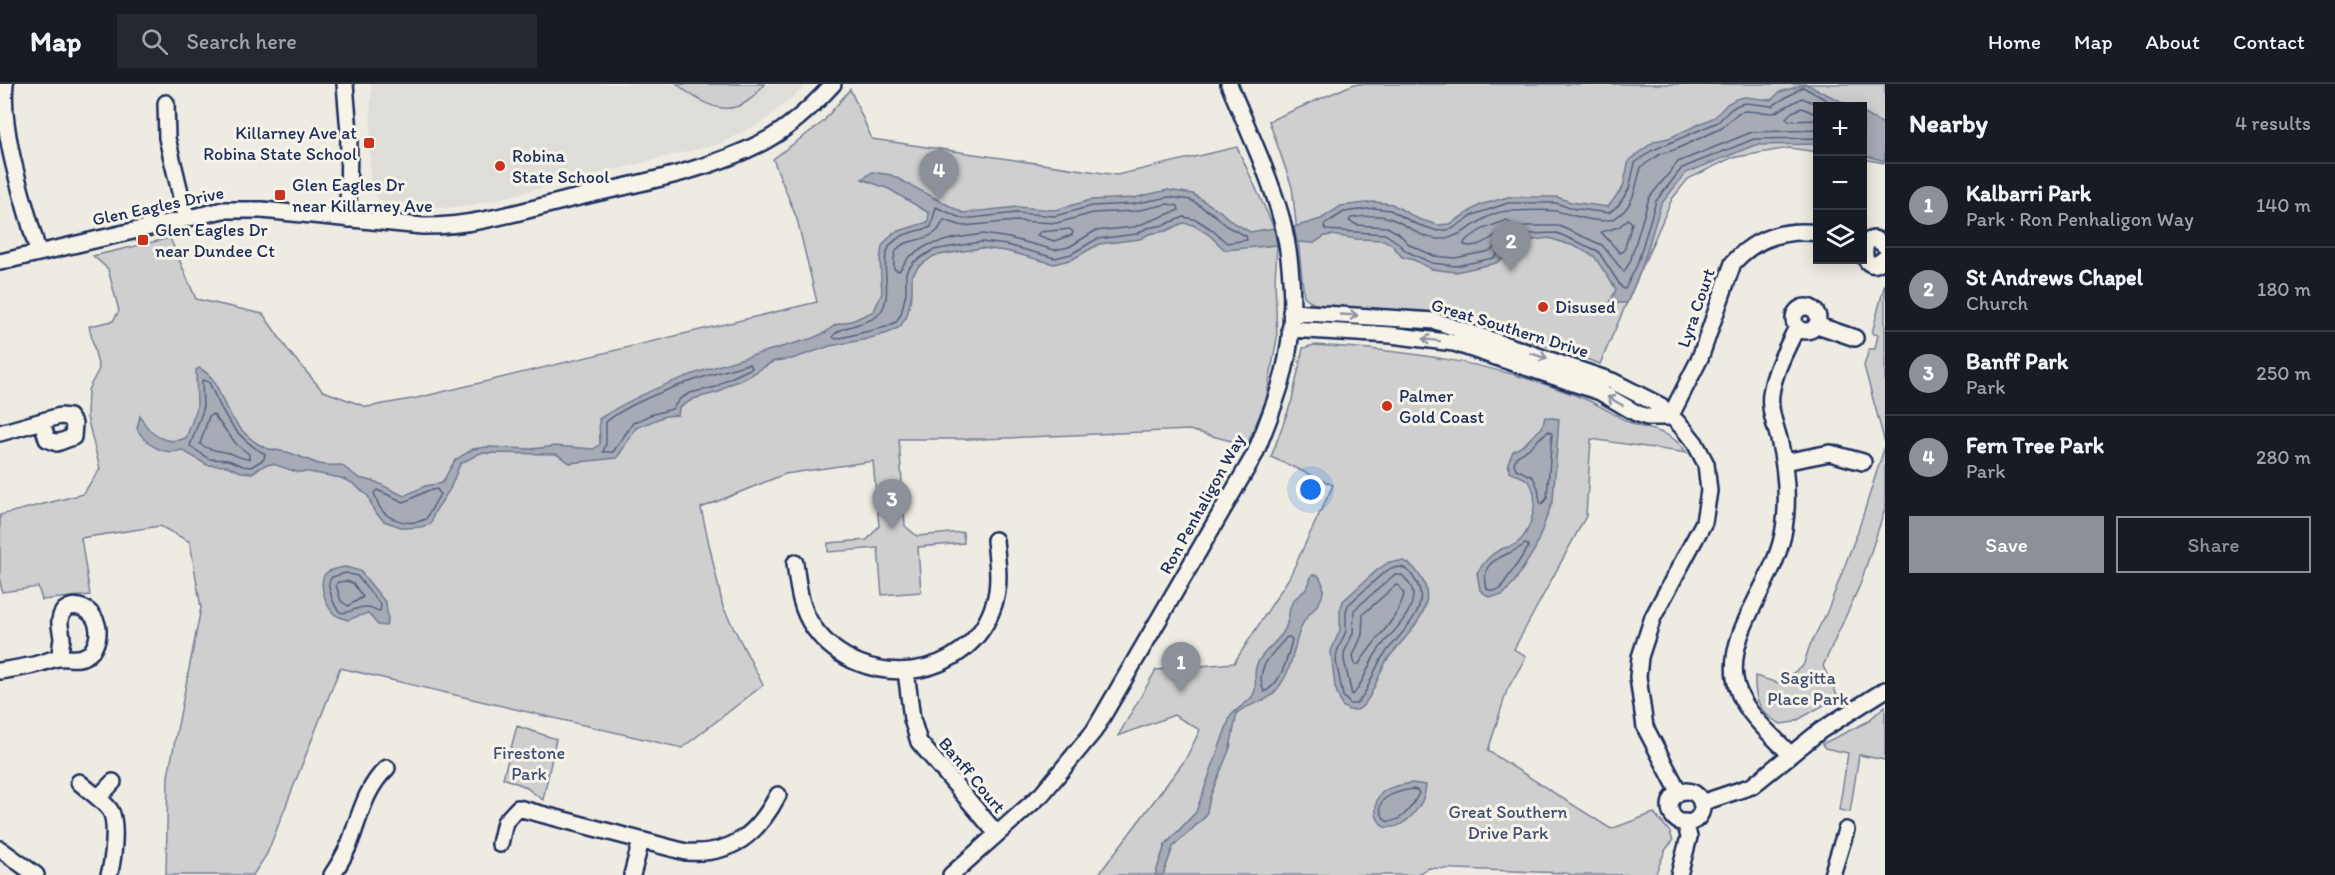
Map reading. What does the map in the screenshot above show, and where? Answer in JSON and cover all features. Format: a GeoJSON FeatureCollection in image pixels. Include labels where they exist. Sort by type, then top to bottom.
{"type":"FeatureCollection","features":[{"type":"Feature","properties":{"kind":"street"},"geometry":{"type":"LineString","coordinates":[[5,84],[2,104],[8,138],[38,252]]}},
{"type":"Feature","properties":{"kind":"street"},"geometry":{"type":"LineString","coordinates":[[345,84],[349,132],[348,219]]}},
{"type":"Feature","properties":{"kind":"street","name":"Glen Eagles Drive"},"geometry":{"type":"LineString","coordinates":[[0,262],[223,210],[241,209],[422,226],[462,224],[717,163],[765,141],[784,129],[803,114],[833,84]]}},
{"type":"Feature","properties":{"kind":"street","name":"Ron Penhaligon Way"},"geometry":{"type":"LineString","coordinates":[[951,875],[1042,794],[1094,731],[1255,454],[1271,415],[1283,375],[1290,329],[1291,281],[1281,218],[1266,173],[1229,84]]}},
{"type":"Feature","properties":{"kind":"street"},"geometry":{"type":"LineString","coordinates":[[166,103],[167,138],[186,217]]}},
{"type":"Feature","properties":{"kind":"street","name":"Lyra Court"},"geometry":{"type":"LineString","coordinates":[[1670,417],[1700,358],[1733,263],[1743,252],[1766,238],[1785,233],[1813,233]]}},
{"type":"Feature","properties":{"kind":"street"},"geometry":{"type":"LineString","coordinates":[[1867,244],[1872,240],[1880,241],[1885,246]]}},
{"type":"Feature","properties":{"kind":"street"},"geometry":{"type":"LineString","coordinates":[[1867,260],[1875,264],[1885,258]]}},
{"type":"Feature","properties":{"kind":"street","name":"Great Southern Drive"},"geometry":{"type":"LineString","coordinates":[[1291,312],[1435,321],[1595,374],[1653,401],[1683,428],[1695,443],[1706,464],[1709,491],[1704,522],[1653,617],[1640,657],[1638,677],[1645,727],[1679,792]]}},
{"type":"Feature","properties":{"kind":"street"},"geometry":{"type":"LineString","coordinates":[[1790,754],[1760,724],[1747,707],[1735,678],[1734,654],[1739,633],[1769,576],[1780,548],[1784,528],[1787,488],[1784,462],[1770,410],[1771,394],[1785,352],[1797,327],[1808,331],[1817,325],[1855,338]]}},
{"type":"Feature","properties":{"kind":"street","name":"Great Southern Drive"},"geometry":{"type":"LineString","coordinates":[[1290,329],[1391,335],[1454,343],[1600,392],[1647,417],[1670,417]]}},
{"type":"Feature","properties":{"kind":"street"},"geometry":{"type":"LineString","coordinates":[[0,433],[42,422]]}},
{"type":"Feature","properties":{"kind":"street"},"geometry":{"type":"LineString","coordinates":[[1784,462],[1830,453],[1863,462]]}},
{"type":"Feature","properties":{"kind":"street"},"geometry":{"type":"LineString","coordinates":[[795,563],[800,598],[806,613],[814,628],[830,646],[862,666],[906,671],[942,663],[958,654],[986,622],[998,587],[995,540]]}},
{"type":"Feature","properties":{"kind":"street"},"geometry":{"type":"LineString","coordinates":[[0,671],[60,658]]}},
{"type":"Feature","properties":{"kind":"street","name":"Banff Court"},"geometry":{"type":"LineString","coordinates":[[906,671],[912,719],[919,742],[997,834]]}},
{"type":"Feature","properties":{"kind":"street"},"geometry":{"type":"LineString","coordinates":[[1701,803],[1752,786],[1820,731],[1885,690]]}},
{"type":"Feature","properties":{"kind":"street"},"geometry":{"type":"LineString","coordinates":[[332,875],[347,849],[369,791],[377,777],[387,768]]}},
{"type":"Feature","properties":{"kind":"street"},"geometry":{"type":"LineString","coordinates":[[79,782],[98,798],[113,816],[109,875]]}},
{"type":"Feature","properties":{"kind":"street"},"geometry":{"type":"LineString","coordinates":[[98,798],[113,782]]}},
{"type":"Feature","properties":{"kind":"street"},"geometry":{"type":"LineString","coordinates":[[1679,792],[1693,792],[1701,803],[1698,817],[1685,822],[1675,818],[1670,809],[1672,799],[1679,792]]}},
{"type":"Feature","properties":{"kind":"street"},"geometry":{"type":"LineString","coordinates":[[500,844],[505,822],[518,808],[686,852],[729,847],[751,833],[767,815],[778,795]]}},
{"type":"Feature","properties":{"kind":"street"},"geometry":{"type":"LineString","coordinates":[[1679,875],[1689,837],[1685,822]]}},
{"type":"Feature","properties":{"kind":"street"},"geometry":{"type":"LineString","coordinates":[[1832,875],[1846,830]]}},
{"type":"Feature","properties":{"kind":"street"},"geometry":{"type":"LineString","coordinates":[[632,875],[641,841]]}},
{"type":"Feature","properties":{"kind":"street"},"geometry":{"type":"LineString","coordinates":[[0,849],[36,875]]}},
{"type":"Feature","properties":{"kind":"shaded area","name":"Robina State School"},"geometry":{"type":"Polygon","coordinates":[[[371,84],[808,84],[764,121],[722,143],[473,205],[444,208],[379,200],[370,189],[371,84]]]}},
{"type":"Feature","properties":{"kind":"green space"},"geometry":{"type":"Polygon","coordinates":[[[677,84],[764,84],[743,104],[733,108],[722,108],[699,100],[677,84]]]}},
{"type":"Feature","properties":{"kind":"green space"},"geometry":{"type":"Polygon","coordinates":[[[1354,84],[1885,84],[1885,163],[1867,160],[1867,102],[1813,102],[1813,151],[1789,148],[1731,158],[1688,179],[1672,199],[1600,364],[1556,348],[1436,315],[1314,304],[1304,296],[1292,187],[1269,121],[1354,84]]]}},
{"type":"Feature","properties":{"kind":"green space"},"geometry":{"type":"Polygon","coordinates":[[[850,89],[872,139],[1117,175],[1237,147],[1274,228],[1277,245],[1275,280],[1277,338],[1266,400],[1247,445],[1189,430],[982,439],[899,439],[905,526],[917,536],[963,532],[964,543],[918,547],[921,592],[882,595],[878,548],[828,552],[828,543],[867,540],[879,526],[873,461],[785,474],[701,508],[723,607],[763,685],[682,748],[340,668],[267,854],[253,875],[166,875],[168,776],[201,608],[190,542],[160,526],[81,538],[90,595],[42,600],[38,587],[2,592],[0,580],[0,515],[83,494],[100,469],[87,417],[88,390],[99,369],[89,326],[113,321],[119,311],[108,269],[93,256],[170,238],[196,299],[263,314],[290,353],[323,391],[367,407],[417,398],[817,302],[797,219],[773,159],[823,122],[850,89]]]}},
{"type":"Feature","properties":{"kind":"green space"},"geometry":{"type":"Polygon","coordinates":[[[1885,283],[1885,443],[1864,366],[1869,349],[1875,349],[1878,335],[1872,333],[1885,283]]]}},
{"type":"Feature","properties":{"kind":"green space","name":"Great Southern Drive Park"},"geometry":{"type":"Polygon","coordinates":[[[1314,345],[1384,350],[1452,360],[1519,376],[1585,399],[1638,426],[1661,432],[1674,439],[1687,453],[1591,439],[1586,516],[1514,649],[1526,657],[1507,690],[1488,751],[1611,829],[1654,813],[1670,832],[1673,841],[1666,849],[1655,875],[1573,875],[1429,868],[1415,875],[1098,875],[1185,760],[1200,730],[1174,715],[1118,736],[1156,670],[1234,663],[1289,578],[1333,485],[1271,457],[1292,400],[1303,348],[1314,345]]]}},
{"type":"Feature","properties":{"kind":"green space","name":"Sagitta Place Park"},"geometry":{"type":"Polygon","coordinates":[[[1885,443],[1885,509],[1860,585],[1823,666],[1838,697],[1794,722],[1781,724],[1768,715],[1759,704],[1755,676],[1778,683],[1803,666],[1810,645],[1827,612],[1858,531],[1885,443]]]}},
{"type":"Feature","properties":{"kind":"green space"},"geometry":{"type":"Polygon","coordinates":[[[1885,706],[1885,760],[1859,755],[1850,812],[1839,810],[1848,753],[1825,748],[1822,744],[1867,722],[1885,706]]]}},
{"type":"Feature","properties":{"kind":"green space","name":"Firestone Park"},"geometry":{"type":"Polygon","coordinates":[[[517,726],[556,739],[543,800],[524,786],[503,778],[517,726]]]}},
{"type":"Feature","properties":{"kind":"water"},"geometry":{"type":"Polygon","coordinates":[[[1806,84],[1842,102],[1813,102],[1813,144],[1755,145],[1686,173],[1661,204],[1642,267],[1627,303],[1610,303],[1616,289],[1594,256],[1574,246],[1549,238],[1526,241],[1496,263],[1456,272],[1431,269],[1414,260],[1402,257],[1393,246],[1384,240],[1332,235],[1325,236],[1314,243],[1297,242],[1294,227],[1321,219],[1341,206],[1374,202],[1392,204],[1418,219],[1438,225],[1450,224],[1480,205],[1508,197],[1557,197],[1571,202],[1608,207],[1623,187],[1629,160],[1655,141],[1669,138],[1715,117],[1727,104],[1736,99],[1745,97],[1771,100],[1780,92],[1806,84]]]}},
{"type":"Feature","properties":{"kind":"water"},"geometry":{"type":"Polygon","coordinates":[[[1867,115],[1885,125],[1885,161],[1867,156],[1867,115]]]}},
{"type":"Feature","properties":{"kind":"water"},"geometry":{"type":"Polygon","coordinates":[[[872,172],[891,175],[963,213],[1017,207],[1055,210],[1091,200],[1133,198],[1168,190],[1193,194],[1250,232],[1274,228],[1277,245],[1225,250],[1208,234],[1193,225],[1183,223],[1140,239],[1099,244],[1073,259],[1054,264],[1006,251],[981,248],[934,256],[918,267],[912,276],[912,293],[907,316],[900,327],[863,340],[830,346],[792,359],[774,361],[719,392],[693,399],[679,408],[678,415],[665,416],[636,428],[617,458],[570,463],[556,454],[480,453],[460,464],[450,489],[434,513],[431,524],[421,527],[404,528],[384,521],[374,511],[368,496],[352,483],[341,478],[297,472],[273,464],[265,465],[252,473],[241,472],[227,466],[207,465],[182,450],[169,452],[156,448],[145,440],[137,429],[140,416],[159,438],[172,441],[186,438],[197,408],[196,370],[199,368],[214,381],[238,426],[260,445],[320,464],[341,465],[359,478],[376,482],[404,496],[425,486],[442,483],[455,460],[473,449],[486,447],[532,449],[555,446],[594,449],[600,444],[599,419],[624,404],[676,380],[813,338],[835,325],[874,311],[882,293],[880,260],[882,246],[893,233],[928,222],[929,213],[889,189],[862,179],[872,172]]]}},
{"type":"Feature","properties":{"kind":"water"},"geometry":{"type":"Polygon","coordinates":[[[1545,417],[1559,419],[1553,500],[1535,549],[1515,581],[1503,595],[1489,597],[1480,590],[1477,573],[1492,555],[1522,538],[1531,522],[1533,512],[1534,494],[1531,486],[1527,480],[1510,472],[1508,463],[1513,451],[1525,444],[1542,428],[1545,417]]]}},
{"type":"Feature","properties":{"kind":"water"},"geometry":{"type":"Polygon","coordinates":[[[1404,561],[1417,571],[1426,588],[1423,611],[1385,663],[1366,702],[1357,710],[1349,710],[1342,706],[1335,687],[1331,651],[1340,630],[1340,611],[1343,601],[1389,562],[1404,561]]]}},
{"type":"Feature","properties":{"kind":"water"},"geometry":{"type":"Polygon","coordinates":[[[345,567],[360,571],[386,603],[388,620],[386,626],[378,625],[368,613],[347,620],[331,610],[322,588],[323,577],[330,571],[345,567]]]}},
{"type":"Feature","properties":{"kind":"water"},"geometry":{"type":"Polygon","coordinates":[[[1312,575],[1318,575],[1322,581],[1322,596],[1303,623],[1285,677],[1269,698],[1237,713],[1230,748],[1210,797],[1206,816],[1173,847],[1163,875],[1155,875],[1165,845],[1196,812],[1230,717],[1255,692],[1255,672],[1259,659],[1284,631],[1292,602],[1307,588],[1312,575]]]}},
{"type":"Feature","properties":{"kind":"water"},"geometry":{"type":"Polygon","coordinates":[[[1412,783],[1426,785],[1418,808],[1399,825],[1384,827],[1378,820],[1376,812],[1380,795],[1389,788],[1412,783]]]}},
{"type":"Feature","properties":{"kind":"place","name":"Killarney Ave at Robina State School"},"geometry":{"type":"Point","coordinates":[369,143]}},
{"type":"Feature","properties":{"kind":"place","name":"Robina State School"},"geometry":{"type":"Point","coordinates":[500,166]}},
{"type":"Feature","properties":{"kind":"place","name":"Glen Eagles Dr near Killarney Ave"},"geometry":{"type":"Point","coordinates":[280,195]}},
{"type":"Feature","properties":{"kind":"place","name":"Fern Tree Park"},"geometry":{"type":"Point","coordinates":[939,200]}},
{"type":"Feature","properties":{"kind":"place","name":"Glen Eagles Dr near Dundee Ct"},"geometry":{"type":"Point","coordinates":[143,240]}},
{"type":"Feature","properties":{"kind":"place","name":"St Andrews Chapel"},"geometry":{"type":"Point","coordinates":[1511,271]}},
{"type":"Feature","properties":{"kind":"place","name":"Disused"},"geometry":{"type":"Point","coordinates":[1543,307]}},
{"type":"Feature","properties":{"kind":"place","name":"Palmer Gold Coast"},"geometry":{"type":"Point","coordinates":[1387,406]}},
{"type":"Feature","properties":{"kind":"place","name":"Banff Park"},"geometry":{"type":"Point","coordinates":[892,529]}},
{"type":"Feature","properties":{"kind":"place","name":"Kalbarri Park"},"geometry":{"type":"Point","coordinates":[1181,692]}}]}
